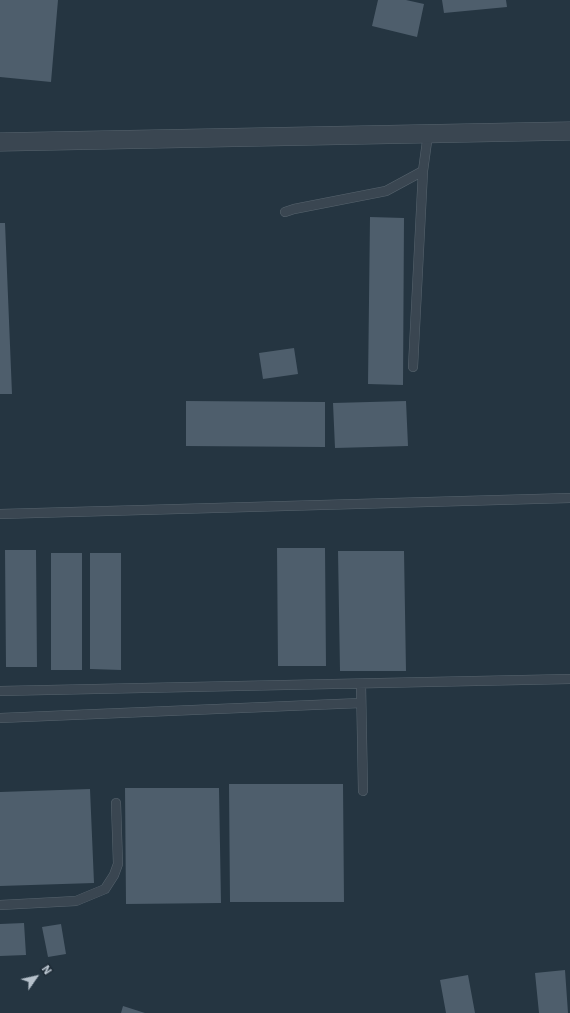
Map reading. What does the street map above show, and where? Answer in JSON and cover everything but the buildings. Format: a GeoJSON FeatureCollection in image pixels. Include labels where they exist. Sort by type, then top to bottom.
{"type":"FeatureCollection","features":[{"type":"Feature","properties":{"kind":"street"},"geometry":{"type":"LineString","coordinates":[[0,142],[570,131]]}},
{"type":"Feature","properties":{"kind":"lane"},"geometry":{"type":"LineString","coordinates":[[413,367],[423,171],[428,134]]}},
{"type":"Feature","properties":{"kind":"lane"},"geometry":{"type":"LineString","coordinates":[[285,212],[386,192],[423,171]]}},
{"type":"Feature","properties":{"kind":"lane"},"geometry":{"type":"LineString","coordinates":[[0,514],[570,498]]}},
{"type":"Feature","properties":{"kind":"lane"},"geometry":{"type":"LineString","coordinates":[[0,691],[570,679]]}},
{"type":"Feature","properties":{"kind":"lane"},"geometry":{"type":"LineString","coordinates":[[361,684],[363,791]]}},
{"type":"Feature","properties":{"kind":"lane"},"geometry":{"type":"LineString","coordinates":[[0,718],[361,703]]}},
{"type":"Feature","properties":{"kind":"lane"},"geometry":{"type":"LineString","coordinates":[[0,905],[76,901],[105,889],[114,875],[118,864],[116,803]]}}]}
